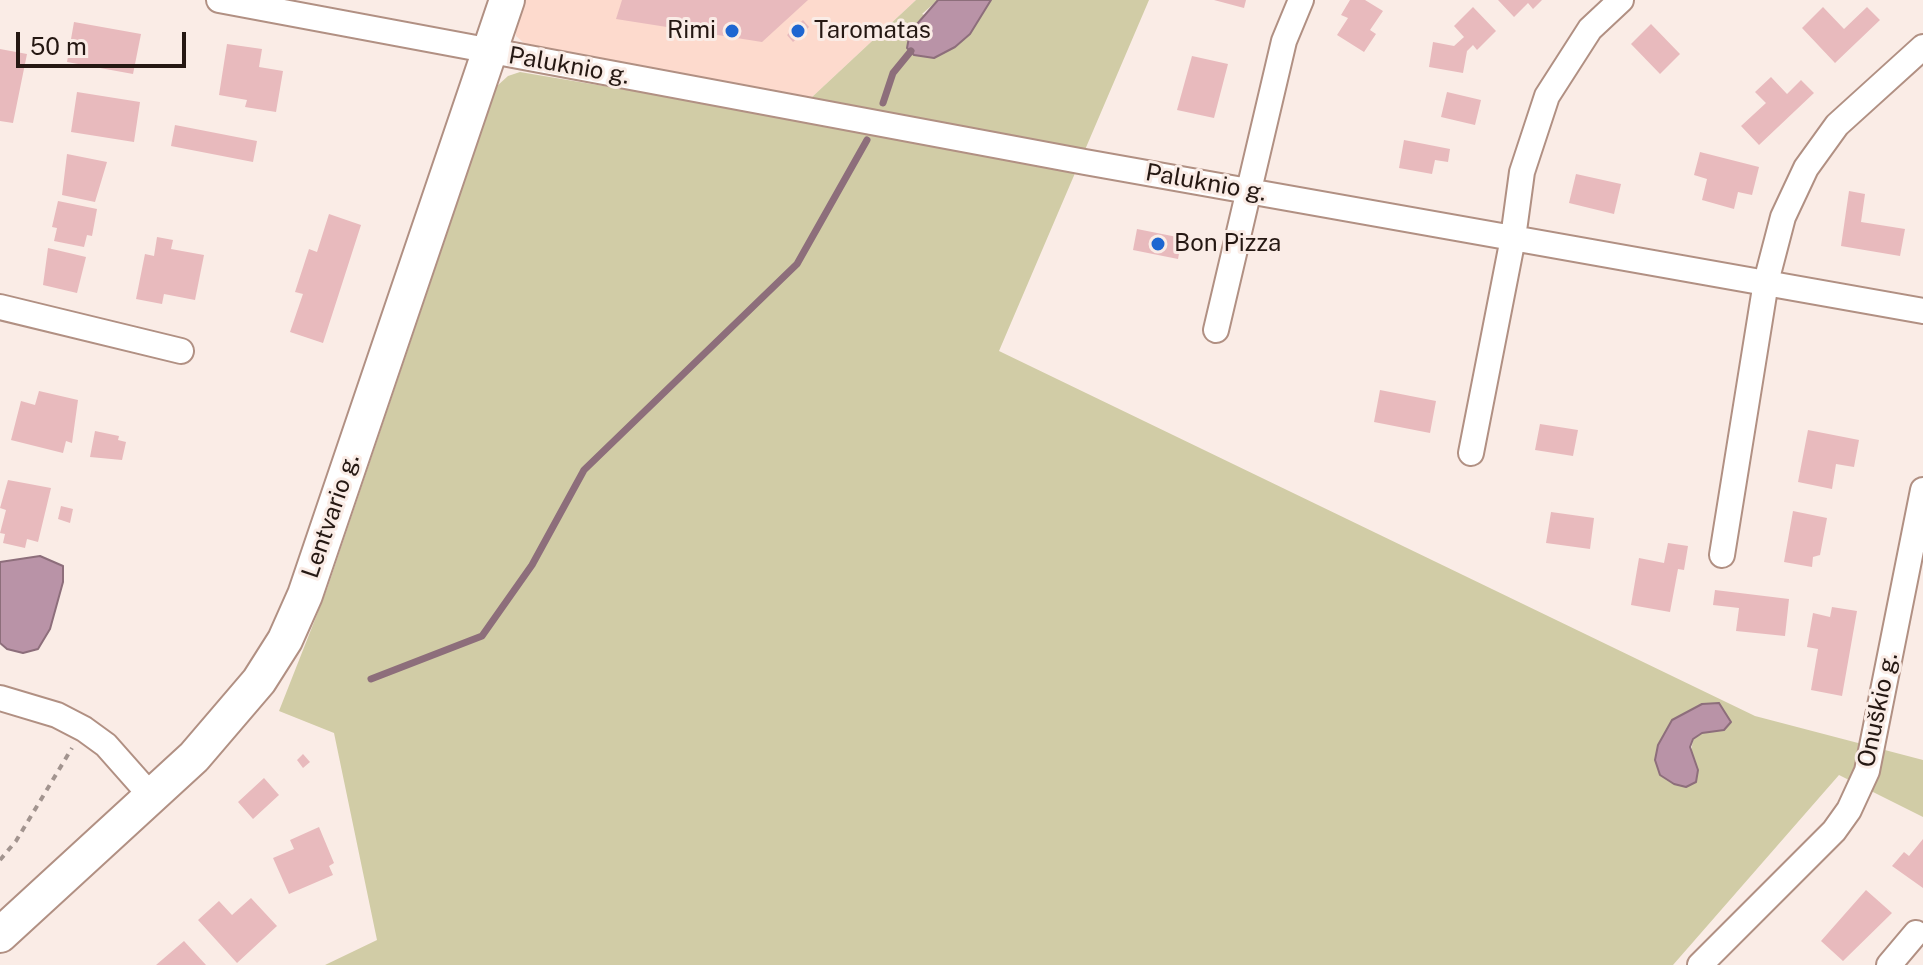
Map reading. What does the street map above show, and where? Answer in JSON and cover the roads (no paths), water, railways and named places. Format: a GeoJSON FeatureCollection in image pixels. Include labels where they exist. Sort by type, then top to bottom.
{"type":"FeatureCollection","features":[{"type":"Feature","properties":{"kind":"main road","name":"Lentvario g."},"geometry":{"type":"LineString","coordinates":[[0,935],[152,797],[228,720],[285,640],[305,595],[507,0]]}},
{"type":"Feature","properties":{"kind":"street","name":"Paluknio g."},"geometry":{"type":"LineString","coordinates":[[219,0],[1246,190],[1923,311]]}},
{"type":"Feature","properties":{"kind":"street"},"geometry":{"type":"LineString","coordinates":[[1216,330],[1246,190],[1284,41],[1301,0]]}},
{"type":"Feature","properties":{"kind":"street"},"geometry":{"type":"LineString","coordinates":[[1471,453],[1513,238],[1522,172],[1547,96],[1590,29],[1621,0]]}},
{"type":"Feature","properties":{"kind":"street"},"geometry":{"type":"LineString","coordinates":[[1722,555],[1766,282],[1783,217],[1806,168],[1837,125],[1923,47]]}},
{"type":"Feature","properties":{"kind":"street"},"geometry":{"type":"LineString","coordinates":[[0,307],[181,351]]}},
{"type":"Feature","properties":{"kind":"street","name":"Onuškio g."},"geometry":{"type":"LineString","coordinates":[[1700,965],[1834,831],[1849,810],[1867,771],[1923,490]]}},
{"type":"Feature","properties":{"kind":"street"},"geometry":{"type":"LineString","coordinates":[[0,698],[57,715],[84,729],[106,745],[152,797]]}},
{"type":"Feature","properties":{"kind":"street"},"geometry":{"type":"LineString","coordinates":[[1889,965],[1916,933]]}},
{"type":"Feature","properties":{"kind":"waterway"},"geometry":{"type":"LineString","coordinates":[[883,103],[893,73],[911,51]]}},
{"type":"Feature","properties":{"kind":"waterway"},"geometry":{"type":"LineString","coordinates":[[371,679],[482,636],[532,565],[584,470],[797,264],[867,140]]}},
{"type":"Feature","properties":{"kind":"place","name":"Rimi"},"geometry":{"type":"Point","coordinates":[732,31]}},
{"type":"Feature","properties":{"kind":"place","name":"Taromatas"},"geometry":{"type":"Point","coordinates":[798,31]}},
{"type":"Feature","properties":{"kind":"place","name":"Bon Pizza"},"geometry":{"type":"Point","coordinates":[1158,244]}}]}
